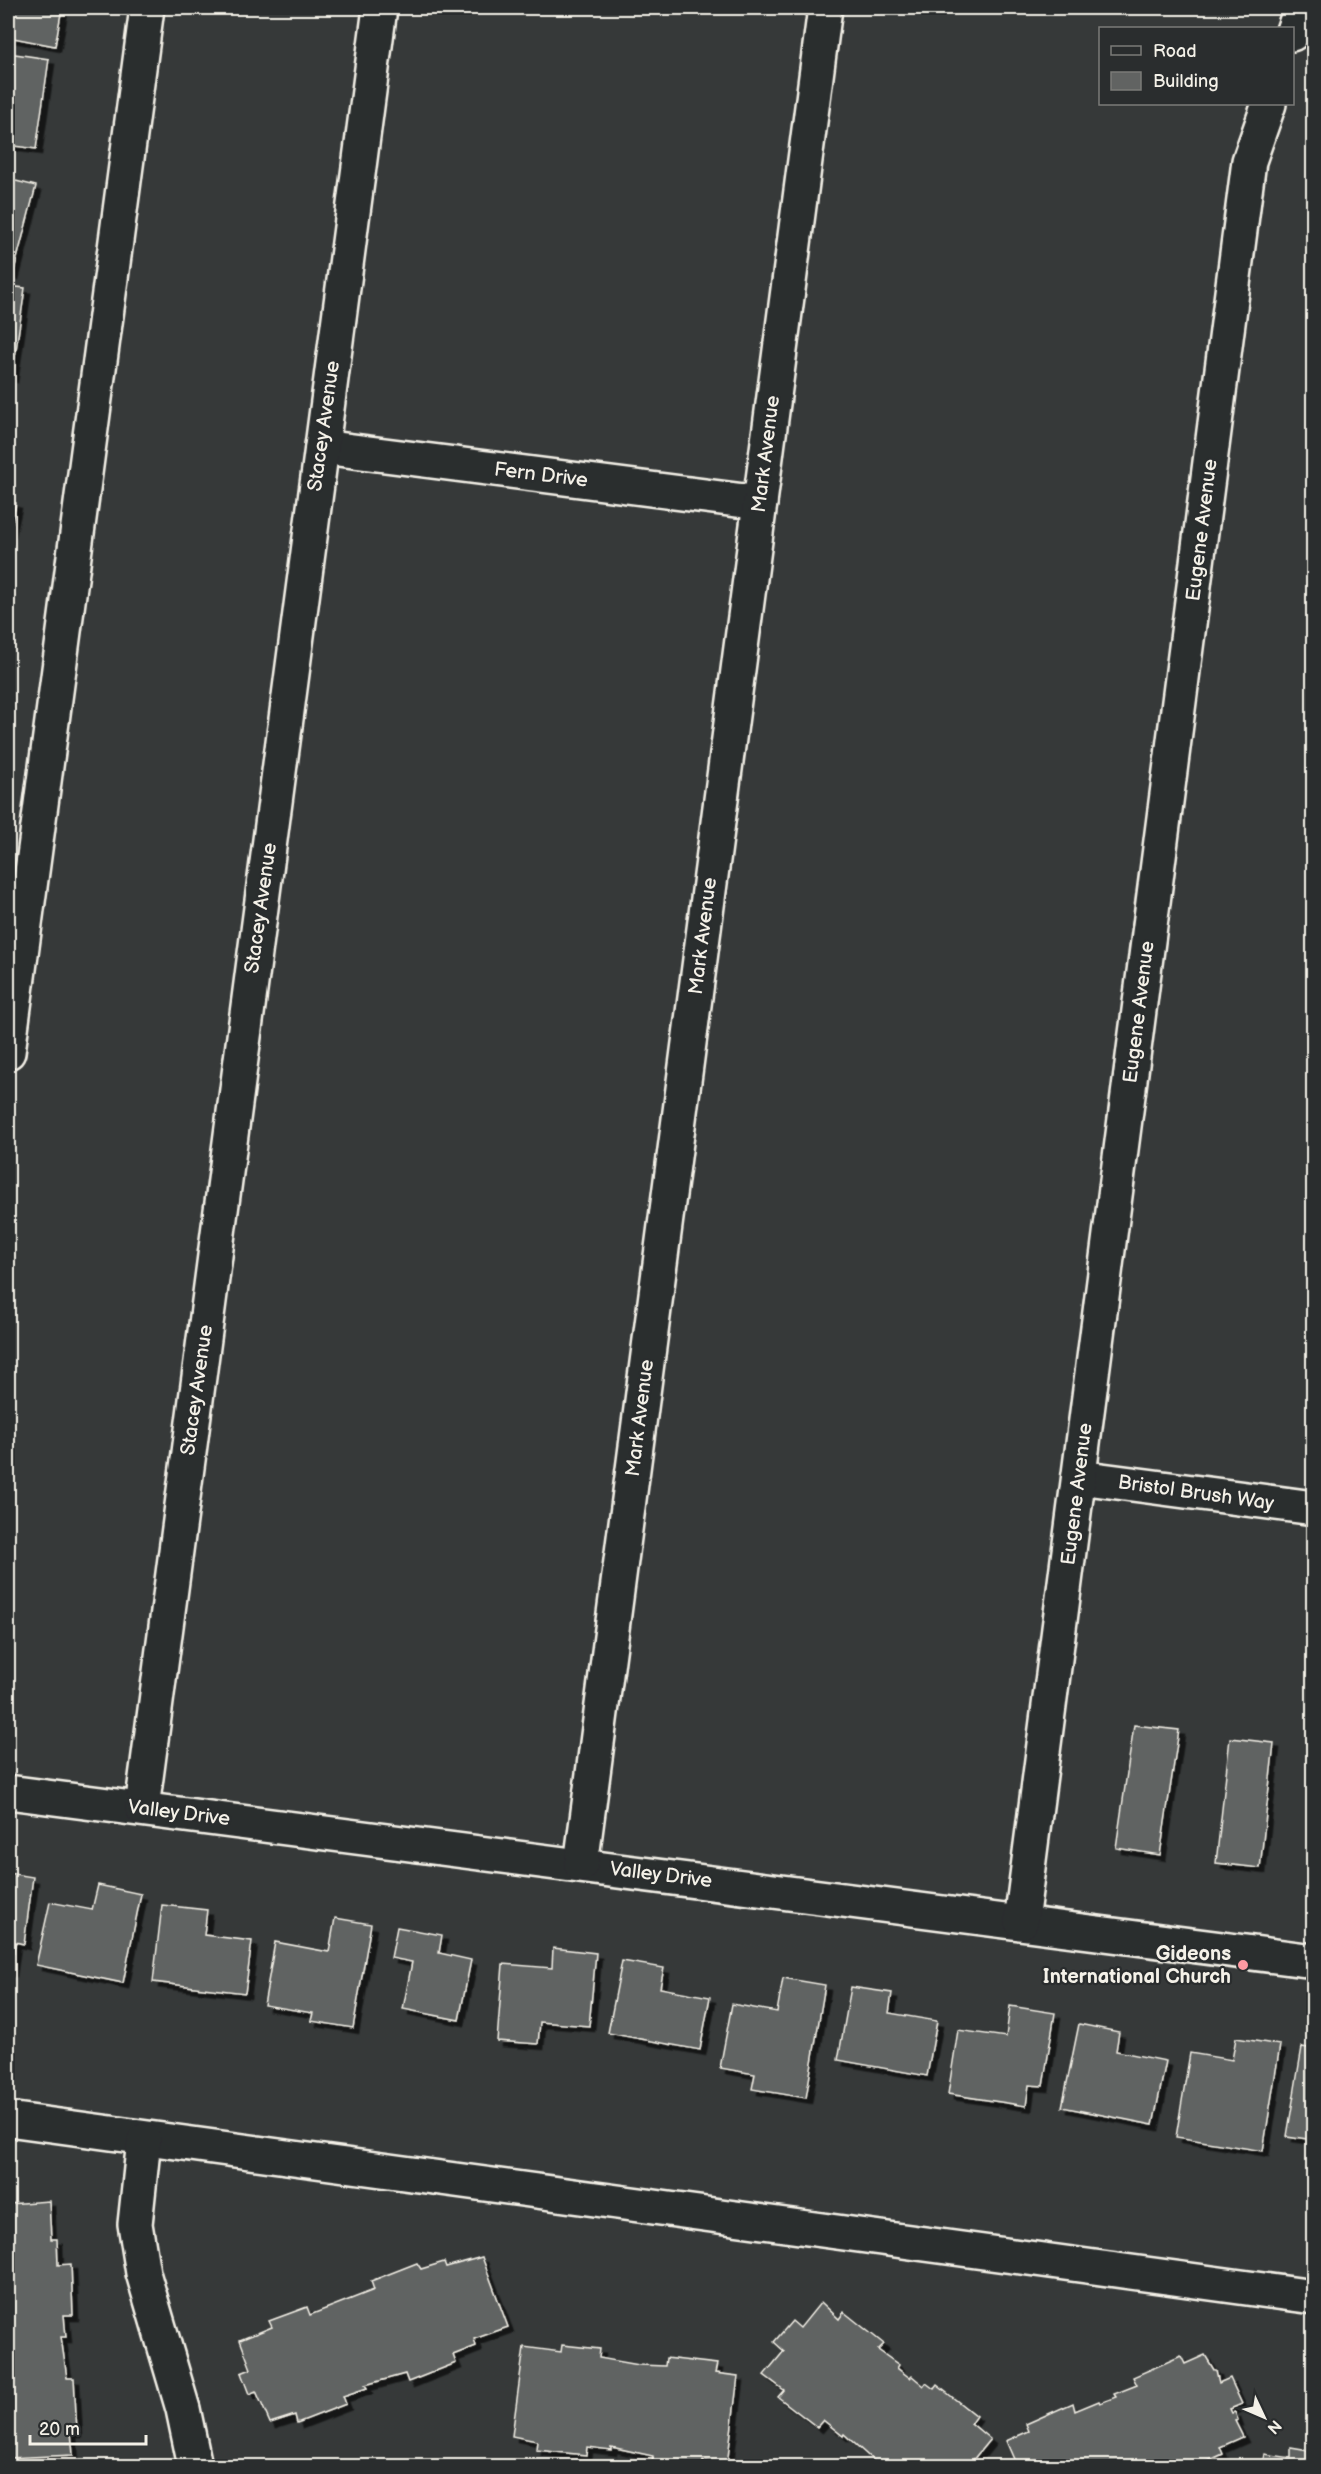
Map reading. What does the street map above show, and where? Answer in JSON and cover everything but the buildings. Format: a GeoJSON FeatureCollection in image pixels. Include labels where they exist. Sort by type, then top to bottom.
{"type":"FeatureCollection","features":[{"type":"Feature","properties":{"kind":"street"},"geometry":{"type":"LineString","coordinates":[[8,1052],[147,8]]}},
{"type":"Feature","properties":{"kind":"street","name":"Stacey Avenue"},"geometry":{"type":"LineString","coordinates":[[142,1808],[380,8]]}},
{"type":"Feature","properties":{"kind":"street","name":"Mark Avenue"},"geometry":{"type":"LineString","coordinates":[[581,1865],[825,8]]}},
{"type":"Feature","properties":{"kind":"street"},"geometry":{"type":"LineString","coordinates":[[1294,31],[1301,8]]}},
{"type":"Feature","properties":{"kind":"street","name":"Eugene Avenue"},"geometry":{"type":"LineString","coordinates":[[1021,1923],[1248,173],[1269,105]]}},
{"type":"Feature","properties":{"kind":"street","name":"Fern Drive"},"geometry":{"type":"LineString","coordinates":[[322,447],[760,503]]}},
{"type":"Feature","properties":{"kind":"street","name":"Bristol Brush Way"},"geometry":{"type":"LineString","coordinates":[[1079,1478],[1314,1508]]}},
{"type":"Feature","properties":{"kind":"street","name":"Valley Drive"},"geometry":{"type":"LineString","coordinates":[[8,1792],[1314,1961]]}},
{"type":"Feature","properties":{"kind":"street"},"geometry":{"type":"LineString","coordinates":[[8,2120],[1314,2297]]}},
{"type":"Feature","properties":{"kind":"street"},"geometry":{"type":"LineString","coordinates":[[144,2140],[135,2224],[136,2234],[143,2273],[183,2409],[195,2466]]}},
{"type":"Feature","properties":{"kind":"place","name":"Gideons International Church"},"geometry":{"type":"Point","coordinates":[1243,1965]}}]}
